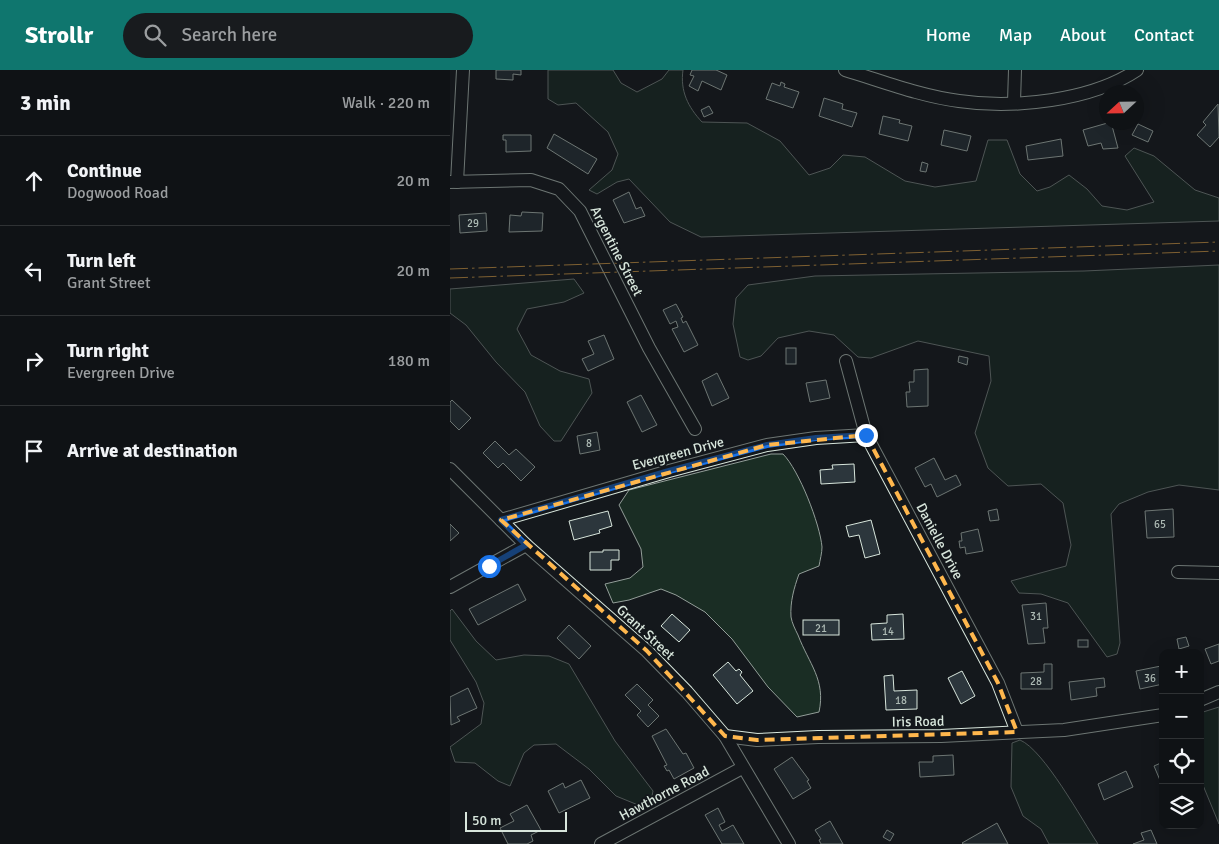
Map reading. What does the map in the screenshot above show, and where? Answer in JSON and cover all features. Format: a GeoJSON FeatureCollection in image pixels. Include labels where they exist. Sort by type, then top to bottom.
{"type":"FeatureCollection","features":[{"type":"Feature","properties":{"kind":"street"},"geometry":{"type":"LineString","coordinates":[[454,182],[463,70]]}},
{"type":"Feature","properties":{"kind":"street"},"geometry":{"type":"LineString","coordinates":[[845,70],[949,100],[971,102],[1014,102],[1077,95],[1105,86],[1137,70]]}},
{"type":"Feature","properties":{"kind":"street"},"geometry":{"type":"LineString","coordinates":[[1014,102],[1016,70]]}},
{"type":"Feature","properties":{"kind":"street","name":"Argentine Street"},"geometry":{"type":"LineString","coordinates":[[454,182],[531,180],[559,189],[580,211],[649,348],[695,429]]}},
{"type":"Feature","properties":{"kind":"street","name":"Danielle Drive"},"geometry":{"type":"LineString","coordinates":[[846,362],[866,435],[993,675],[1017,732]]}},
{"type":"Feature","properties":{"kind":"street","name":"Evergreen Drive"},"geometry":{"type":"LineString","coordinates":[[501,520],[669,471],[767,445],[816,438],[866,435]]}},
{"type":"Feature","properties":{"kind":"street","name":"Grant Street"},"geometry":{"type":"LineString","coordinates":[[450,469],[526,545],[647,651],[687,692],[725,736],[742,768],[789,844]]}},
{"type":"Feature","properties":{"kind":"street"},"geometry":{"type":"LineString","coordinates":[[450,587],[526,545]]}},
{"type":"Feature","properties":{"kind":"street"},"geometry":{"type":"LineString","coordinates":[[1178,572],[1219,573]]}},
{"type":"Feature","properties":{"kind":"street"},"geometry":{"type":"LineString","coordinates":[[1204,698],[1219,692]]}},
{"type":"Feature","properties":{"kind":"street","name":"Iris Road"},"geometry":{"type":"LineString","coordinates":[[725,736],[757,740],[818,737],[941,736],[1064,730],[1111,724],[1159,715]]}},
{"type":"Feature","properties":{"kind":"street","name":"Hawthorne Road"},"geometry":{"type":"LineString","coordinates":[[601,844],[742,768]]}},
{"type":"Feature","properties":{"kind":"highlighted area"},"geometry":{"type":"Polygon","coordinates":[[[866,435],[998,683],[1017,732],[757,740],[725,736],[647,651],[501,520],[767,445],[866,435]]]}},
{"type":"Feature","properties":{"kind":"green space"},"geometry":{"type":"Polygon","coordinates":[[[548,70],[613,70],[621,83],[637,92],[662,79],[669,70],[683,70],[682,78],[686,98],[702,122],[747,123],[780,141],[809,175],[830,168],[843,155],[865,157],[905,181],[935,187],[976,181],[988,140],[1007,140],[1020,174],[1037,191],[1050,187],[1069,175],[1087,189],[1102,206],[1127,210],[1154,202],[1125,156],[1134,148],[1154,156],[1195,190],[1219,198],[1219,221],[701,237],[670,222],[629,179],[617,182],[597,194],[589,190],[612,170],[618,154],[608,132],[576,103],[558,105],[548,99],[548,70]]]}},
{"type":"Feature","properties":{"kind":"green space"},"geometry":{"type":"Polygon","coordinates":[[[1219,265],[1219,490],[1179,485],[1148,492],[1119,504],[1111,514],[1120,643],[1117,654],[1107,657],[1068,603],[1041,594],[1019,593],[1011,581],[1066,566],[1071,545],[1063,503],[1041,484],[1008,486],[988,468],[975,433],[991,381],[989,356],[918,341],[871,358],[858,357],[834,335],[809,331],[778,338],[761,356],[748,360],[740,357],[733,324],[736,298],[748,285],[815,276],[1084,271],[1219,265]]]}},
{"type":"Feature","properties":{"kind":"green space"},"geometry":{"type":"Polygon","coordinates":[[[574,279],[584,293],[564,302],[527,309],[517,329],[531,355],[560,371],[589,379],[592,393],[561,441],[554,441],[540,426],[525,392],[496,362],[466,325],[450,313],[450,289],[574,279]]]}},
{"type":"Feature","properties":{"kind":"green space"},"geometry":{"type":"Polygon","coordinates":[[[771,454],[783,454],[796,472],[813,512],[822,547],[819,566],[799,574],[792,600],[792,622],[815,672],[821,701],[819,712],[797,717],[768,687],[732,639],[705,612],[676,595],[661,589],[629,600],[613,603],[605,584],[630,578],[643,567],[641,549],[619,505],[629,490],[771,454]]]}},
{"type":"Feature","properties":{"kind":"green space"},"geometry":{"type":"Polygon","coordinates":[[[452,609],[476,641],[496,660],[524,655],[549,656],[569,664],[615,741],[653,791],[651,801],[643,807],[616,796],[589,769],[556,744],[534,745],[524,753],[510,786],[498,781],[475,763],[455,762],[450,747],[481,724],[484,703],[476,682],[450,640],[450,611],[452,609]]]}},
{"type":"Feature","properties":{"kind":"green space"},"geometry":{"type":"Polygon","coordinates":[[[1219,707],[1219,824],[1204,788],[1204,712],[1219,707]]]}},
{"type":"Feature","properties":{"kind":"green space"},"geometry":{"type":"Polygon","coordinates":[[[1020,740],[1030,746],[1051,771],[1098,844],[1049,844],[1041,829],[1023,816],[1011,787],[1012,743],[1020,740]]]}},
{"type":"Feature","properties":{"kind":"building"},"geometry":{"type":"Polygon","coordinates":[[[496,70],[521,70],[521,75],[513,74],[513,80],[496,79],[496,70]]]}},
{"type":"Feature","properties":{"kind":"building"},"geometry":{"type":"Polygon","coordinates":[[[692,70],[716,70],[727,75],[721,90],[702,81],[698,91],[689,86],[694,76],[690,75],[692,70]]]}},
{"type":"Feature","properties":{"kind":"building"},"geometry":{"type":"Polygon","coordinates":[[[781,82],[785,84],[784,87],[799,92],[793,108],[766,99],[772,83],[780,86],[781,82]]]}},
{"type":"Feature","properties":{"kind":"building"},"geometry":{"type":"Polygon","coordinates":[[[824,98],[843,104],[842,109],[857,113],[852,127],[819,116],[824,98]]]}},
{"type":"Feature","properties":{"kind":"building"},"geometry":{"type":"Polygon","coordinates":[[[1218,104],[1219,137],[1210,147],[1197,135],[1206,125],[1203,122],[1218,104]]]}},
{"type":"Feature","properties":{"kind":"building"},"geometry":{"type":"Polygon","coordinates":[[[709,106],[713,113],[704,117],[701,110],[709,106]]]}},
{"type":"Feature","properties":{"kind":"building"},"geometry":{"type":"Polygon","coordinates":[[[883,116],[900,120],[899,123],[912,126],[908,141],[879,134],[883,116]]]}},
{"type":"Feature","properties":{"kind":"building"},"geometry":{"type":"Polygon","coordinates":[[[1099,125],[1099,130],[1113,130],[1118,148],[1103,149],[1101,143],[1088,146],[1083,130],[1099,125]]]}},
{"type":"Feature","properties":{"kind":"building"},"geometry":{"type":"Polygon","coordinates":[[[1144,127],[1153,131],[1148,142],[1132,135],[1135,130],[1144,130],[1144,127]]]}},
{"type":"Feature","properties":{"kind":"building"},"geometry":{"type":"Polygon","coordinates":[[[944,130],[971,136],[967,151],[941,145],[944,130]]]}},
{"type":"Feature","properties":{"kind":"building"},"geometry":{"type":"Polygon","coordinates":[[[554,134],[597,159],[588,174],[547,148],[554,134]]]}},
{"type":"Feature","properties":{"kind":"building"},"geometry":{"type":"Polygon","coordinates":[[[503,135],[531,135],[531,151],[506,152],[506,140],[503,140],[503,135]]]}},
{"type":"Feature","properties":{"kind":"building"},"geometry":{"type":"Polygon","coordinates":[[[1061,139],[1063,156],[1028,160],[1026,146],[1061,139]]]}},
{"type":"Feature","properties":{"kind":"building"},"geometry":{"type":"Polygon","coordinates":[[[922,162],[928,164],[926,172],[920,171],[922,162]]]}},
{"type":"Feature","properties":{"kind":"building"},"geometry":{"type":"Polygon","coordinates":[[[629,192],[636,209],[641,207],[645,216],[624,223],[613,200],[629,192]]]}},
{"type":"Feature","properties":{"kind":"building"},"geometry":{"type":"Polygon","coordinates":[[[522,212],[543,213],[542,231],[509,232],[510,215],[521,216],[522,212]]]}},
{"type":"Feature","properties":{"kind":"building"},"geometry":{"type":"Polygon","coordinates":[[[486,213],[487,231],[460,233],[459,215],[486,213]]]}},
{"type":"Feature","properties":{"kind":"building"},"geometry":{"type":"Polygon","coordinates":[[[676,304],[683,317],[681,318],[683,323],[686,321],[698,345],[684,352],[672,329],[678,327],[676,321],[670,324],[663,310],[676,304]]]}},
{"type":"Feature","properties":{"kind":"building"},"geometry":{"type":"Polygon","coordinates":[[[604,335],[614,359],[588,371],[582,359],[594,354],[588,341],[604,335]]]}},
{"type":"Feature","properties":{"kind":"building"},"geometry":{"type":"Polygon","coordinates":[[[786,348],[796,348],[796,364],[786,364],[786,348]]]}},
{"type":"Feature","properties":{"kind":"building"},"geometry":{"type":"Polygon","coordinates":[[[959,356],[968,358],[967,365],[958,362],[959,356]]]}},
{"type":"Feature","properties":{"kind":"building"},"geometry":{"type":"Polygon","coordinates":[[[928,369],[928,406],[907,407],[906,392],[910,392],[909,382],[914,382],[914,370],[928,369]]]}},
{"type":"Feature","properties":{"kind":"building"},"geometry":{"type":"Polygon","coordinates":[[[717,373],[729,398],[712,406],[702,381],[717,373]]]}},
{"type":"Feature","properties":{"kind":"building"},"geometry":{"type":"Polygon","coordinates":[[[826,380],[830,398],[810,402],[806,383],[826,380]]]}},
{"type":"Feature","properties":{"kind":"building"},"geometry":{"type":"Polygon","coordinates":[[[641,395],[657,425],[642,432],[627,402],[641,395]]]}},
{"type":"Feature","properties":{"kind":"building"},"geometry":{"type":"Polygon","coordinates":[[[452,400],[471,418],[459,430],[450,421],[450,402],[452,400]]]}},
{"type":"Feature","properties":{"kind":"building"},"geometry":{"type":"Polygon","coordinates":[[[597,432],[600,450],[580,454],[577,436],[597,432]]]}},
{"type":"Feature","properties":{"kind":"building"},"geometry":{"type":"Polygon","coordinates":[[[495,441],[509,455],[516,449],[535,467],[521,481],[503,463],[498,468],[483,453],[495,441]]]}},
{"type":"Feature","properties":{"kind":"building"},"geometry":{"type":"Polygon","coordinates":[[[934,458],[945,480],[956,475],[961,485],[937,497],[931,484],[925,487],[915,468],[934,458]]]}},
{"type":"Feature","properties":{"kind":"building"},"geometry":{"type":"Polygon","coordinates":[[[854,464],[855,482],[821,484],[820,470],[833,469],[832,465],[854,464]]]}},
{"type":"Feature","properties":{"kind":"building"},"geometry":{"type":"Polygon","coordinates":[[[997,509],[999,520],[990,521],[988,511],[997,509]]]}},
{"type":"Feature","properties":{"kind":"building"},"geometry":{"type":"Polygon","coordinates":[[[1173,509],[1174,537],[1147,538],[1145,511],[1173,509]]]}},
{"type":"Feature","properties":{"kind":"building"},"geometry":{"type":"Polygon","coordinates":[[[608,511],[612,526],[599,530],[600,533],[574,540],[569,521],[608,511]]]}},
{"type":"Feature","properties":{"kind":"building"},"geometry":{"type":"Polygon","coordinates":[[[871,520],[880,554],[865,558],[859,535],[849,537],[846,526],[871,520]]]}},
{"type":"Feature","properties":{"kind":"building"},"geometry":{"type":"Polygon","coordinates":[[[450,524],[459,533],[450,541],[450,524]]]}},
{"type":"Feature","properties":{"kind":"building"},"geometry":{"type":"Polygon","coordinates":[[[978,529],[983,551],[966,554],[965,547],[960,548],[959,541],[962,541],[961,533],[978,529]]]}},
{"type":"Feature","properties":{"kind":"building"},"geometry":{"type":"Polygon","coordinates":[[[603,550],[619,550],[619,560],[611,560],[611,570],[590,570],[590,552],[603,552],[603,550]]]}},
{"type":"Feature","properties":{"kind":"building"},"geometry":{"type":"Polygon","coordinates":[[[518,584],[526,600],[478,625],[469,609],[518,584]]]}},
{"type":"Feature","properties":{"kind":"building"},"geometry":{"type":"Polygon","coordinates":[[[1046,603],[1048,628],[1043,628],[1045,643],[1028,644],[1022,605],[1046,603]]]}},
{"type":"Feature","properties":{"kind":"building"},"geometry":{"type":"Polygon","coordinates":[[[672,614],[690,630],[679,642],[661,626],[672,614]]]}},
{"type":"Feature","properties":{"kind":"building"},"geometry":{"type":"Polygon","coordinates":[[[903,614],[904,639],[872,640],[871,624],[887,623],[887,615],[903,614]]]}},
{"type":"Feature","properties":{"kind":"building"},"geometry":{"type":"Polygon","coordinates":[[[803,620],[839,620],[839,635],[803,635],[803,620]]]}},
{"type":"Feature","properties":{"kind":"building"},"geometry":{"type":"Polygon","coordinates":[[[569,625],[591,646],[579,659],[557,638],[569,625]]]}},
{"type":"Feature","properties":{"kind":"building"},"geometry":{"type":"Polygon","coordinates":[[[1186,637],[1189,646],[1179,649],[1177,639],[1186,637]]]}},
{"type":"Feature","properties":{"kind":"building"},"geometry":{"type":"Polygon","coordinates":[[[1078,640],[1088,640],[1088,647],[1078,647],[1078,640]]]}},
{"type":"Feature","properties":{"kind":"building"},"geometry":{"type":"Polygon","coordinates":[[[1219,644],[1219,661],[1211,664],[1205,649],[1219,644]]]}},
{"type":"Feature","properties":{"kind":"building"},"geometry":{"type":"Polygon","coordinates":[[[728,662],[736,671],[739,669],[742,672],[740,675],[753,691],[737,704],[713,675],[728,662]]]}},
{"type":"Feature","properties":{"kind":"building"},"geometry":{"type":"Polygon","coordinates":[[[1044,664],[1052,664],[1052,689],[1021,689],[1021,673],[1044,672],[1044,664]]]}},
{"type":"Feature","properties":{"kind":"building"},"geometry":{"type":"Polygon","coordinates":[[[1159,666],[1159,685],[1140,689],[1136,671],[1159,666]]]}},
{"type":"Feature","properties":{"kind":"building"},"geometry":{"type":"Polygon","coordinates":[[[962,671],[975,696],[961,704],[948,678],[962,671]]]}},
{"type":"Feature","properties":{"kind":"building"},"geometry":{"type":"Polygon","coordinates":[[[893,675],[894,691],[917,690],[917,709],[886,710],[884,676],[893,675]]]}},
{"type":"Feature","properties":{"kind":"building"},"geometry":{"type":"Polygon","coordinates":[[[1104,678],[1105,687],[1096,688],[1097,696],[1071,700],[1069,682],[1104,678]]]}},
{"type":"Feature","properties":{"kind":"building"},"geometry":{"type":"Polygon","coordinates":[[[637,684],[653,700],[648,705],[659,716],[648,727],[637,715],[641,711],[625,695],[637,684]]]}},
{"type":"Feature","properties":{"kind":"building"},"geometry":{"type":"Polygon","coordinates":[[[468,688],[477,708],[457,717],[460,721],[451,725],[450,697],[468,688]]]}},
{"type":"Feature","properties":{"kind":"building"},"geometry":{"type":"Polygon","coordinates":[[[666,729],[683,754],[686,753],[694,768],[674,779],[669,770],[667,771],[664,766],[667,765],[652,736],[666,729]]]}},
{"type":"Feature","properties":{"kind":"building"},"geometry":{"type":"Polygon","coordinates":[[[953,755],[954,775],[920,777],[919,762],[933,762],[933,756],[953,755]]]}},
{"type":"Feature","properties":{"kind":"building"},"geometry":{"type":"Polygon","coordinates":[[[792,757],[809,780],[807,781],[811,788],[793,799],[774,769],[792,757]]]}},
{"type":"Feature","properties":{"kind":"building"},"geometry":{"type":"Polygon","coordinates":[[[1159,764],[1159,778],[1154,766],[1159,764]]]}},
{"type":"Feature","properties":{"kind":"building"},"geometry":{"type":"Polygon","coordinates":[[[1126,771],[1133,787],[1104,800],[1098,784],[1126,771]]]}},
{"type":"Feature","properties":{"kind":"building"},"geometry":{"type":"Polygon","coordinates":[[[581,780],[590,798],[559,813],[548,791],[563,783],[565,788],[581,780]]]}},
{"type":"Feature","properties":{"kind":"building"},"geometry":{"type":"Polygon","coordinates":[[[527,805],[541,830],[531,835],[533,841],[527,844],[508,844],[500,828],[514,821],[510,814],[527,805]]]}},
{"type":"Feature","properties":{"kind":"building"},"geometry":{"type":"Polygon","coordinates":[[[718,808],[725,822],[719,825],[722,831],[733,825],[744,844],[722,844],[705,815],[718,808]]]}},
{"type":"Feature","properties":{"kind":"building"},"geometry":{"type":"Polygon","coordinates":[[[830,821],[843,844],[821,844],[819,840],[821,839],[815,830],[830,821]]]}},
{"type":"Feature","properties":{"kind":"building"},"geometry":{"type":"Polygon","coordinates":[[[997,823],[1008,844],[962,843],[997,823]]]}},
{"type":"Feature","properties":{"kind":"building"},"geometry":{"type":"Polygon","coordinates":[[[887,830],[894,834],[890,841],[883,837],[887,830]]]}},
{"type":"Feature","properties":{"kind":"building"},"geometry":{"type":"Polygon","coordinates":[[[1151,830],[1157,844],[1133,844],[1144,840],[1141,833],[1151,830]]]}},
{"type":"Feature","properties":{"kind":"power"},"geometry":{"type":"LineString","coordinates":[[450,269],[1219,242]]}},
{"type":"Feature","properties":{"kind":"power"},"geometry":{"type":"LineString","coordinates":[[450,278],[1219,251]]}},
{"type":"Feature","properties":{"kind":"route"},"geometry":{"type":"LineString","coordinates":[[489,566],[526,545],[501,520],[669,471],[767,445],[816,438],[866,435]]}}]}
